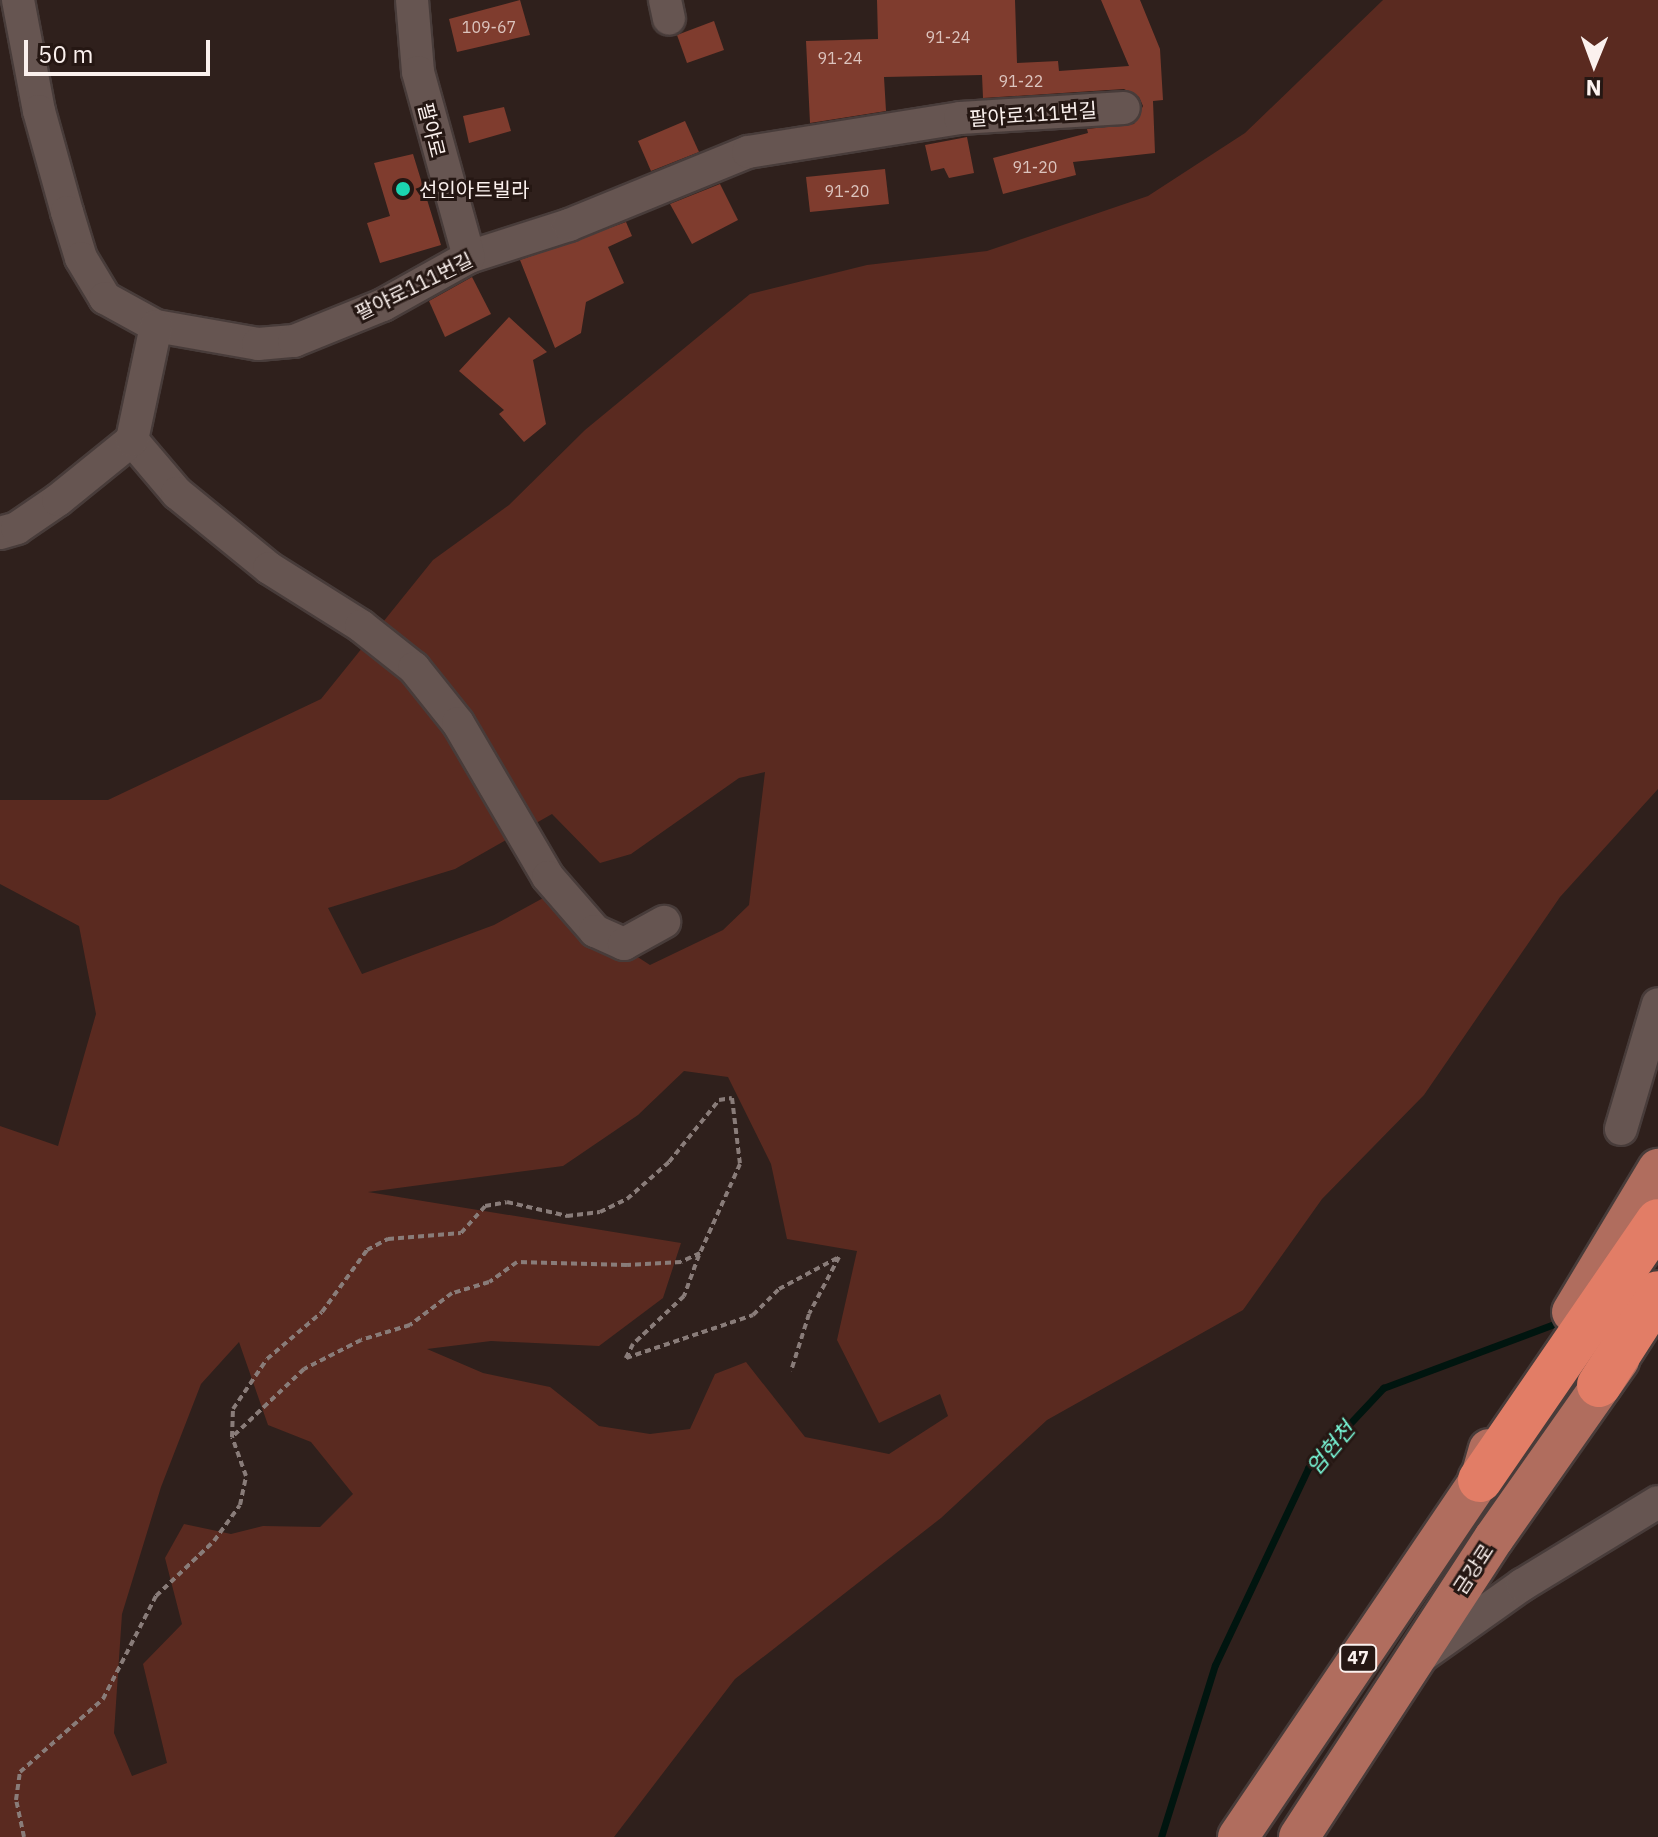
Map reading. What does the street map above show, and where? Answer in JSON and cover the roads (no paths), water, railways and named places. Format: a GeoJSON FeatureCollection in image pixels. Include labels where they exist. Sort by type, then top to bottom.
{"type":"FeatureCollection","features":[{"type":"Feature","properties":{"kind":"highway","name":"47"},"geometry":{"type":"LineString","coordinates":[[1492,1456],[1654,1194]]}},
{"type":"Feature","properties":{"kind":"highway","name":"47"},"geometry":{"type":"LineString","coordinates":[[1599,1385],[1658,1293]]}},
{"type":"Feature","properties":{"kind":"main road","name":"금강로"},"geometry":{"type":"LineString","coordinates":[[1299,1837],[1599,1385],[1658,1309]]}},
{"type":"Feature","properties":{"kind":"main road","name":"47"},"geometry":{"type":"LineString","coordinates":[[1238,1837],[1492,1456]]}},
{"type":"Feature","properties":{"kind":"street","name":"팔야로111번길"},"geometry":{"type":"LineString","coordinates":[[18,0],[39,111],[81,258],[105,298],[156,326],[258,344],[294,341],[383,305],[469,257],[569,225],[748,152],[960,118],[1124,108]]}},
{"type":"Feature","properties":{"kind":"street","name":"팔야로"},"geometry":{"type":"LineString","coordinates":[[412,0],[418,72],[469,257]]}},
{"type":"Feature","properties":{"kind":"street"},"geometry":{"type":"LineString","coordinates":[[0,533],[17,528],[58,500],[132,440],[156,326]]}},
{"type":"Feature","properties":{"kind":"street"},"geometry":{"type":"LineString","coordinates":[[132,440],[177,493],[269,568],[361,626],[414,668],[458,723],[548,877],[595,931],[624,944],[664,922]]}},
{"type":"Feature","properties":{"kind":"street"},"geometry":{"type":"LineString","coordinates":[[1621,1129],[1658,1004]]}},
{"type":"Feature","properties":{"kind":"street"},"geometry":{"type":"LineString","coordinates":[[1412,1663],[1522,1585],[1658,1502]]}},
{"type":"Feature","properties":{"kind":"waterway","name":"엄현천"},"geometry":{"type":"LineString","coordinates":[[1161,1837],[1215,1665],[1308,1468],[1383,1388],[1565,1320]]}},
{"type":"Feature","properties":{"kind":"place","name":"선인아트빌라"},"geometry":{"type":"Point","coordinates":[403,189]}}]}
